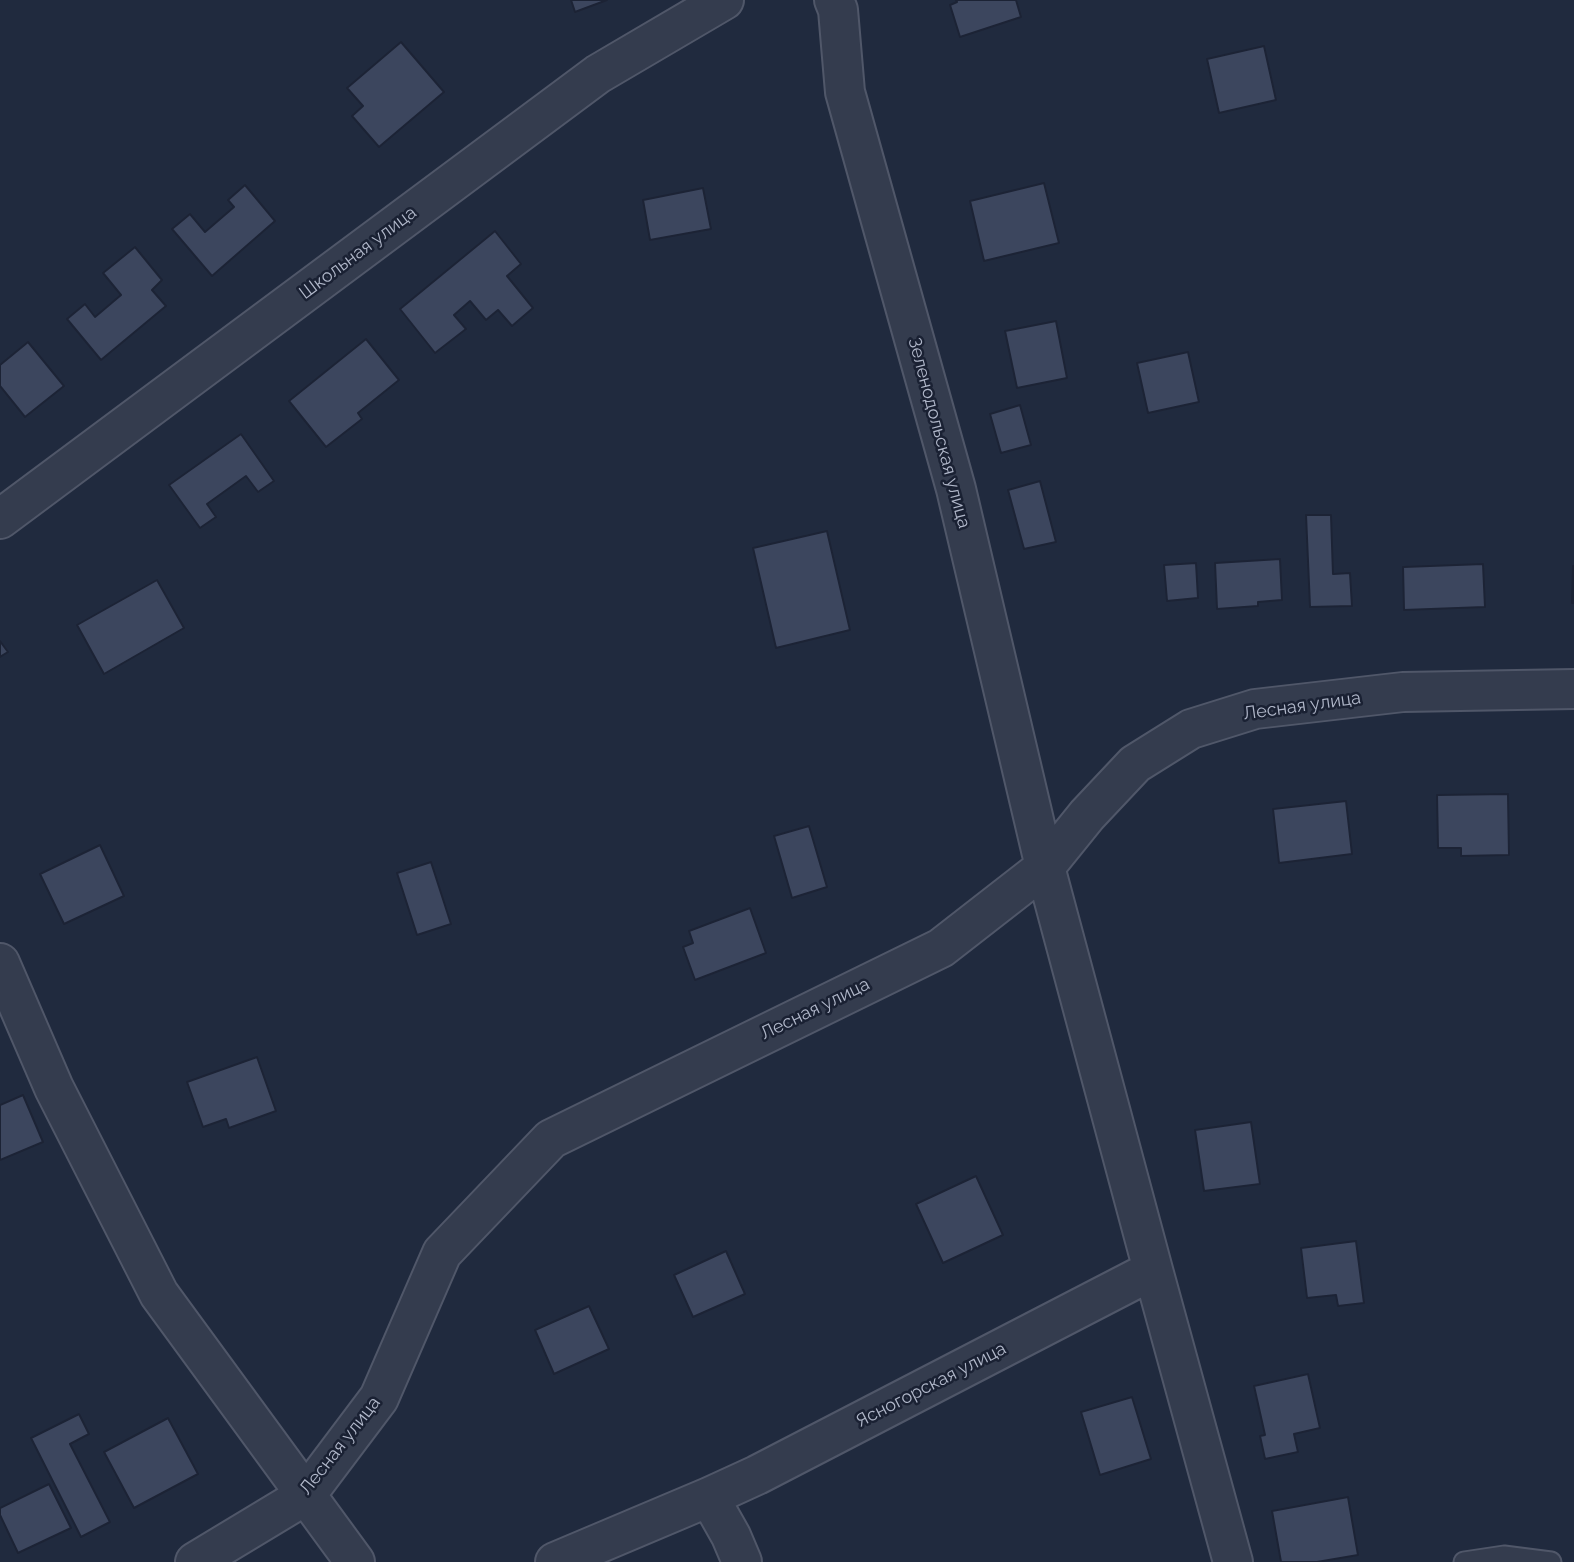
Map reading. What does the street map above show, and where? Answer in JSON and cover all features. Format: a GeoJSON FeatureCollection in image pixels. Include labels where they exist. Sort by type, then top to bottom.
{"type":"FeatureCollection","features":[{"type":"Feature","properties":{"kind":"street","name":"Школьная улица"},"geometry":{"type":"LineString","coordinates":[[0,519],[598,74],[724,0]]}},
{"type":"Feature","properties":{"kind":"street","name":"Зеленодольская улица"},"geometry":{"type":"LineString","coordinates":[[834,0],[838,10],[845,92],[956,489],[1045,867],[1233,1562]]}},
{"type":"Feature","properties":{"kind":"street","name":"Лесная улица"},"geometry":{"type":"LineString","coordinates":[[195,1562],[306,1495],[379,1398],[442,1253],[551,1139],[941,948],[1045,867],[1087,815],[1135,764],[1191,729],[1255,709],[1403,692],[1574,689]]}},
{"type":"Feature","properties":{"kind":"street"},"geometry":{"type":"LineString","coordinates":[[0,963],[54,1088],[159,1294],[355,1562]]}},
{"type":"Feature","properties":{"kind":"street","name":"Ясногорская улица"},"geometry":{"type":"LineString","coordinates":[[555,1562],[757,1475],[1153,1270]]}},
{"type":"Feature","properties":{"kind":"street"},"geometry":{"type":"LineString","coordinates":[[709,1497],[741,1562]]}},
{"type":"Feature","properties":{"kind":"lane"},"geometry":{"type":"LineString","coordinates":[[1464,1562],[1504,1556],[1551,1562]]}},
{"type":"Feature","properties":{"kind":"building"},"geometry":{"type":"Polygon","coordinates":[[[571,0],[607,0],[575,12],[571,0]]]}},
{"type":"Feature","properties":{"kind":"building"},"geometry":{"type":"Polygon","coordinates":[[[956,0],[1016,0],[1021,17],[960,37],[950,5],[957,2],[956,0]]]}},
{"type":"Feature","properties":{"kind":"building"},"geometry":{"type":"Polygon","coordinates":[[[401,42],[444,92],[379,147],[352,116],[363,106],[347,88],[401,42]]]}},
{"type":"Feature","properties":{"kind":"building"},"geometry":{"type":"Polygon","coordinates":[[[1264,46],[1276,100],[1219,113],[1207,59],[1264,46]]]}},
{"type":"Feature","properties":{"kind":"building"},"geometry":{"type":"Polygon","coordinates":[[[1044,183],[1059,243],[984,261],[970,201],[1044,183]]]}},
{"type":"Feature","properties":{"kind":"building"},"geometry":{"type":"Polygon","coordinates":[[[245,185],[275,221],[212,276],[172,229],[190,214],[205,232],[234,207],[228,200],[245,185]]]}},
{"type":"Feature","properties":{"kind":"building"},"geometry":{"type":"Polygon","coordinates":[[[703,188],[711,229],[650,240],[643,200],[703,188]]]}},
{"type":"Feature","properties":{"kind":"building"},"geometry":{"type":"Polygon","coordinates":[[[495,231],[521,264],[507,276],[533,308],[512,326],[498,310],[486,320],[470,301],[454,315],[466,329],[435,353],[400,309],[495,231]]]}},
{"type":"Feature","properties":{"kind":"building"},"geometry":{"type":"Polygon","coordinates":[[[135,247],[162,280],[152,290],[166,306],[101,360],[67,319],[85,304],[95,317],[121,295],[103,273],[135,247]]]}},
{"type":"Feature","properties":{"kind":"building"},"geometry":{"type":"Polygon","coordinates":[[[1056,321],[1067,378],[1017,388],[1005,331],[1056,321]]]}},
{"type":"Feature","properties":{"kind":"building"},"geometry":{"type":"Polygon","coordinates":[[[366,339],[399,380],[358,413],[362,419],[326,447],[289,401],[366,339]]]}},
{"type":"Feature","properties":{"kind":"building"},"geometry":{"type":"Polygon","coordinates":[[[28,342],[64,386],[25,417],[0,386],[0,365],[28,342]]]}},
{"type":"Feature","properties":{"kind":"building"},"geometry":{"type":"Polygon","coordinates":[[[1188,352],[1199,402],[1148,413],[1137,363],[1188,352]]]}},
{"type":"Feature","properties":{"kind":"building"},"geometry":{"type":"Polygon","coordinates":[[[1020,405],[1031,445],[1001,453],[990,414],[1020,405]]]}},
{"type":"Feature","properties":{"kind":"building"},"geometry":{"type":"Polygon","coordinates":[[[241,434],[274,481],[258,492],[246,476],[207,504],[216,517],[200,528],[169,485],[241,434]]]}},
{"type":"Feature","properties":{"kind":"building"},"geometry":{"type":"Polygon","coordinates":[[[1040,481],[1056,542],[1024,549],[1008,490],[1040,481]]]}},
{"type":"Feature","properties":{"kind":"building"},"geometry":{"type":"Polygon","coordinates":[[[1306,515],[1331,515],[1333,574],[1350,573],[1352,606],[1310,607],[1306,515]]]}},
{"type":"Feature","properties":{"kind":"building"},"geometry":{"type":"Polygon","coordinates":[[[827,531],[850,630],[776,648],[753,548],[827,531]]]}},
{"type":"Feature","properties":{"kind":"building"},"geometry":{"type":"Polygon","coordinates":[[[1280,559],[1282,600],[1258,602],[1258,606],[1217,609],[1215,563],[1280,559]]]}},
{"type":"Feature","properties":{"kind":"building"},"geometry":{"type":"Polygon","coordinates":[[[1196,563],[1198,598],[1167,601],[1164,565],[1196,563]]]}},
{"type":"Feature","properties":{"kind":"building"},"geometry":{"type":"Polygon","coordinates":[[[1483,564],[1485,607],[1404,610],[1403,567],[1483,564]]]}},
{"type":"Feature","properties":{"kind":"building"},"geometry":{"type":"Polygon","coordinates":[[[1573,566],[1574,603],[1572,603],[1573,566]]]}},
{"type":"Feature","properties":{"kind":"building"},"geometry":{"type":"Polygon","coordinates":[[[157,580],[184,628],[104,674],[77,625],[157,580]]]}},
{"type":"Feature","properties":{"kind":"building"},"geometry":{"type":"Polygon","coordinates":[[[0,641],[8,652],[0,657],[0,641]]]}},
{"type":"Feature","properties":{"kind":"building"},"geometry":{"type":"Polygon","coordinates":[[[1508,794],[1509,855],[1461,856],[1461,848],[1438,848],[1437,795],[1508,794]]]}},
{"type":"Feature","properties":{"kind":"building"},"geometry":{"type":"Polygon","coordinates":[[[1346,801],[1352,854],[1279,863],[1273,809],[1346,801]]]}},
{"type":"Feature","properties":{"kind":"building"},"geometry":{"type":"Polygon","coordinates":[[[809,826],[827,887],[792,898],[774,836],[809,826]]]}},
{"type":"Feature","properties":{"kind":"building"},"geometry":{"type":"Polygon","coordinates":[[[100,845],[124,896],[64,924],[40,874],[100,845]]]}},
{"type":"Feature","properties":{"kind":"building"},"geometry":{"type":"Polygon","coordinates":[[[431,862],[451,924],[417,935],[397,873],[431,862]]]}},
{"type":"Feature","properties":{"kind":"building"},"geometry":{"type":"Polygon","coordinates":[[[750,908],[766,953],[695,980],[683,947],[693,943],[689,931],[750,908]]]}},
{"type":"Feature","properties":{"kind":"building"},"geometry":{"type":"Polygon","coordinates":[[[257,1057],[276,1111],[229,1128],[226,1119],[203,1127],[187,1082],[257,1057]]]}},
{"type":"Feature","properties":{"kind":"building"},"geometry":{"type":"Polygon","coordinates":[[[23,1095],[43,1142],[0,1160],[0,1105],[23,1095]]]}},
{"type":"Feature","properties":{"kind":"building"},"geometry":{"type":"Polygon","coordinates":[[[1251,1122],[1260,1184],[1204,1191],[1195,1130],[1251,1122]]]}},
{"type":"Feature","properties":{"kind":"building"},"geometry":{"type":"Polygon","coordinates":[[[976,1176],[1003,1235],[943,1263],[916,1204],[976,1176]]]}},
{"type":"Feature","properties":{"kind":"building"},"geometry":{"type":"Polygon","coordinates":[[[1356,1241],[1364,1303],[1338,1306],[1336,1295],[1307,1298],[1301,1248],[1356,1241]]]}},
{"type":"Feature","properties":{"kind":"building"},"geometry":{"type":"Polygon","coordinates":[[[726,1251],[745,1294],[693,1317],[674,1275],[726,1251]]]}},
{"type":"Feature","properties":{"kind":"building"},"geometry":{"type":"Polygon","coordinates":[[[589,1306],[609,1349],[554,1374],[535,1330],[589,1306]]]}},
{"type":"Feature","properties":{"kind":"building"},"geometry":{"type":"Polygon","coordinates":[[[1308,1374],[1320,1428],[1294,1434],[1298,1452],[1265,1459],[1260,1436],[1265,1435],[1254,1386],[1308,1374]]]}},
{"type":"Feature","properties":{"kind":"building"},"geometry":{"type":"Polygon","coordinates":[[[1132,1397],[1151,1459],[1100,1475],[1081,1412],[1132,1397]]]}},
{"type":"Feature","properties":{"kind":"building"},"geometry":{"type":"Polygon","coordinates":[[[79,1414],[89,1434],[70,1444],[110,1522],[81,1537],[31,1438],[79,1414]]]}},
{"type":"Feature","properties":{"kind":"building"},"geometry":{"type":"Polygon","coordinates":[[[168,1418],[198,1474],[134,1508],[104,1452],[168,1418]]]}},
{"type":"Feature","properties":{"kind":"building"},"geometry":{"type":"Polygon","coordinates":[[[49,1484],[71,1528],[18,1553],[0,1515],[0,1508],[49,1484]]]}},
{"type":"Feature","properties":{"kind":"building"},"geometry":{"type":"Polygon","coordinates":[[[1348,1497],[1358,1555],[1317,1562],[1281,1562],[1272,1511],[1348,1497]]]}}]}
